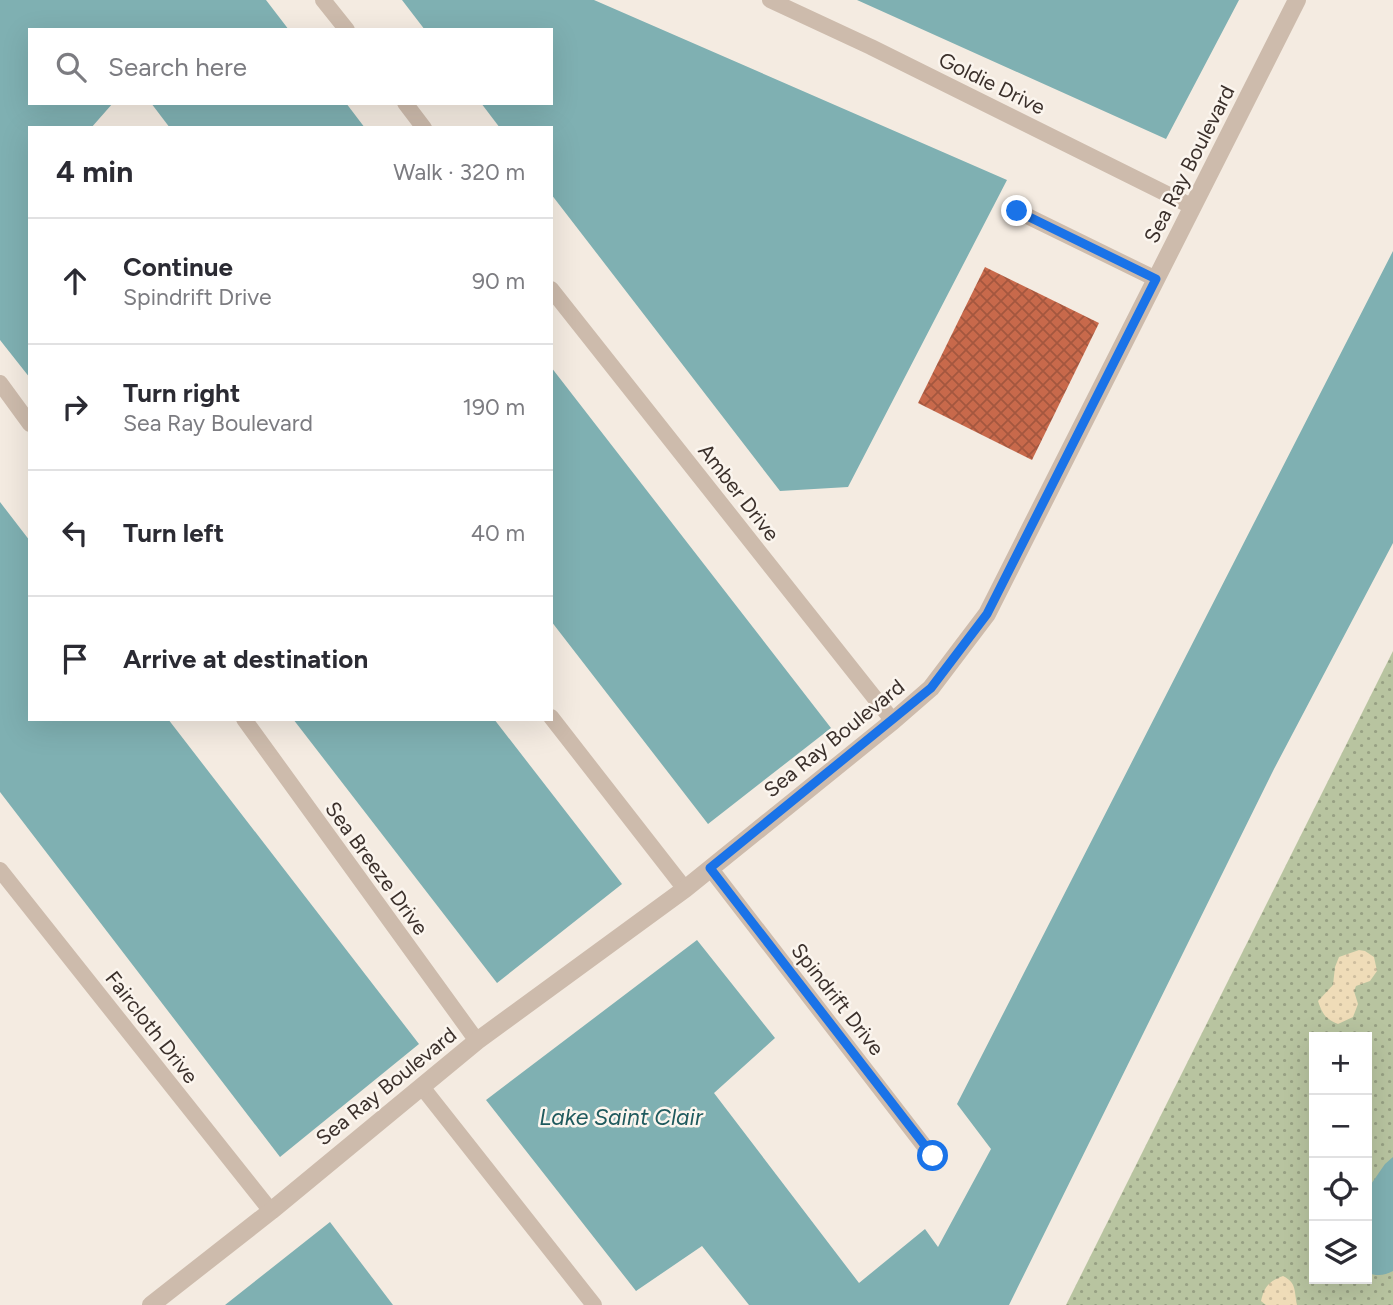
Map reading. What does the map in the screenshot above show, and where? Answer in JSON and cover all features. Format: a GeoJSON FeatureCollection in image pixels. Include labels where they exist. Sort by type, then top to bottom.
{"type":"FeatureCollection","features":[{"type":"Feature","properties":{"kind":"street","name":"Sea Ray Boulevard"},"geometry":{"type":"LineString","coordinates":[[151,1305],[271,1211],[477,1041],[685,889],[931,688],[987,614],[1297,0]]}},
{"type":"Feature","properties":{"kind":"lane"},"geometry":{"type":"LineString","coordinates":[[323,0],[345,28]]}},
{"type":"Feature","properties":{"kind":"lane","name":"Goldie Drive"},"geometry":{"type":"LineString","coordinates":[[770,0],[871,47],[1193,207]]}},
{"type":"Feature","properties":{"kind":"lane"},"geometry":{"type":"LineString","coordinates":[[407,105],[422,126]]}},
{"type":"Feature","properties":{"kind":"lane"},"geometry":{"type":"LineString","coordinates":[[1017,211],[1156,279]]}},
{"type":"Feature","properties":{"kind":"lane","name":"Amber Drive"},"geometry":{"type":"LineString","coordinates":[[553,292],[893,721]]}},
{"type":"Feature","properties":{"kind":"lane"},"geometry":{"type":"LineString","coordinates":[[0,383],[28,421]]}},
{"type":"Feature","properties":{"kind":"lane"},"geometry":{"type":"LineString","coordinates":[[553,720],[685,889]]}},
{"type":"Feature","properties":{"kind":"lane","name":"Sea Breeze Drive"},"geometry":{"type":"LineString","coordinates":[[245,721],[477,1041]]}},
{"type":"Feature","properties":{"kind":"lane","name":"Spindrift Drive"},"geometry":{"type":"LineString","coordinates":[[710,868],[933,1156]]}},
{"type":"Feature","properties":{"kind":"lane","name":"Faircloth Drive"},"geometry":{"type":"LineString","coordinates":[[0,870],[271,1211]]}},
{"type":"Feature","properties":{"kind":"lane"},"geometry":{"type":"LineString","coordinates":[[422,1087],[594,1305]]}},
{"type":"Feature","properties":{"kind":"green space"},"geometry":{"type":"Polygon","coordinates":[[[1393,651],[1393,1305],[1066,1305],[1393,651]]]}},
{"type":"Feature","properties":{"kind":"sand"},"geometry":{"type":"Polygon","coordinates":[[[1359,950],[1374,957],[1377,971],[1370,981],[1356,986],[1354,991],[1358,1004],[1353,1017],[1338,1024],[1325,1015],[1318,1001],[1333,985],[1339,957],[1359,950]]]}},
{"type":"Feature","properties":{"kind":"sand"},"geometry":{"type":"Polygon","coordinates":[[[1283,1276],[1293,1285],[1297,1305],[1266,1305],[1261,1301],[1266,1288],[1283,1276]]]}},
{"type":"Feature","properties":{"kind":"water"},"geometry":{"type":"Polygon","coordinates":[[[0,0],[266,0],[287,28],[28,28],[28,105],[111,105],[93,126],[28,126],[28,375],[0,340],[0,0]]]}},
{"type":"Feature","properties":{"kind":"water"},"geometry":{"type":"Polygon","coordinates":[[[402,0],[594,0],[1007,180],[848,487],[780,491],[553,197],[553,126],[498,126],[483,105],[553,105],[553,28],[423,28],[402,0]]]}},
{"type":"Feature","properties":{"kind":"water"},"geometry":{"type":"Polygon","coordinates":[[[857,0],[1239,0],[1166,139],[857,0]]]}},
{"type":"Feature","properties":{"kind":"water"},"geometry":{"type":"Polygon","coordinates":[[[153,105],[348,105],[363,126],[168,126],[153,105]]]}},
{"type":"Feature","properties":{"kind":"water","name":"Lake Saint Clair"},"geometry":{"type":"Polygon","coordinates":[[[1393,251],[1393,543],[1274,769],[1009,1305],[749,1305],[702,1246],[636,1291],[486,1100],[697,940],[775,1038],[714,1093],[859,1283],[925,1229],[938,1247],[991,1149],[957,1104],[1393,251]]]}},
{"type":"Feature","properties":{"kind":"water"},"geometry":{"type":"Polygon","coordinates":[[[553,370],[831,728],[708,824],[553,624],[553,370]]]}},
{"type":"Feature","properties":{"kind":"water"},"geometry":{"type":"Polygon","coordinates":[[[0,502],[28,538],[28,721],[170,721],[419,1044],[280,1157],[0,792],[0,502]]]}},
{"type":"Feature","properties":{"kind":"water"},"geometry":{"type":"Polygon","coordinates":[[[295,721],[496,721],[622,884],[497,983],[295,721]]]}},
{"type":"Feature","properties":{"kind":"water"},"geometry":{"type":"Polygon","coordinates":[[[1393,1157],[1393,1271],[1374,1275],[1372,1183],[1393,1157]]]}},
{"type":"Feature","properties":{"kind":"water"},"geometry":{"type":"Polygon","coordinates":[[[330,1222],[393,1305],[225,1305],[330,1222]]]}},
{"type":"Feature","properties":{"kind":"building"},"geometry":{"type":"Polygon","coordinates":[[[985,267],[1099,323],[1032,460],[918,403],[985,267]]]}},
{"type":"Feature","properties":{"kind":"route"},"geometry":{"type":"LineString","coordinates":[[933,1156],[710,868],[931,688],[987,614],[1156,279],[1017,211]]}}]}
